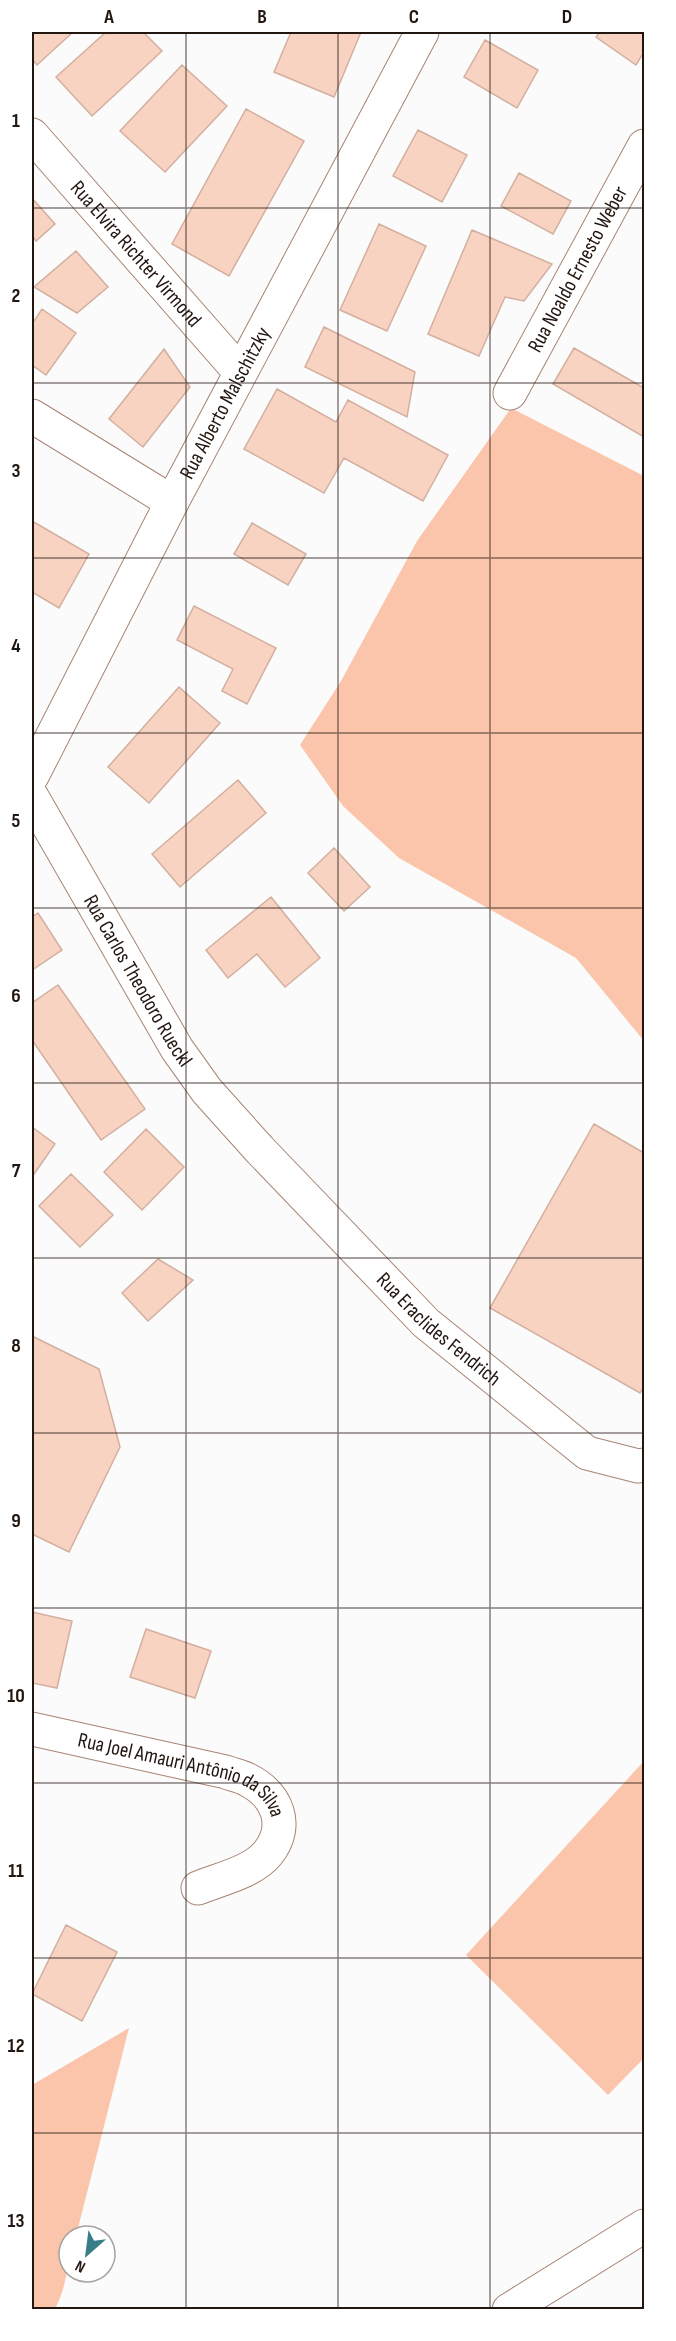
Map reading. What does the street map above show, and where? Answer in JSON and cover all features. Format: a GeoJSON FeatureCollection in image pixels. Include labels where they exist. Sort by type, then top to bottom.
{"type":"FeatureCollection","features":[{"type":"Feature","properties":{"kind":"street","name":"Rua Alberto Malschitzky"},"geometry":{"type":"LineString","coordinates":[[32,777],[240,372],[422,32]]}},
{"type":"Feature","properties":{"kind":"street","name":"Rua Elvira Richter Virmond"},"geometry":{"type":"LineString","coordinates":[[32,135],[240,372]]}},
{"type":"Feature","properties":{"kind":"street","name":"Rua Noaldo Ernesto Weber"},"geometry":{"type":"LineString","coordinates":[[510,393],[645,146]]}},
{"type":"Feature","properties":{"kind":"street"},"geometry":{"type":"LineString","coordinates":[[32,416],[172,502]]}},
{"type":"Feature","properties":{"kind":"street","name":"Rua Carlos Theodoro Rueckl"},"geometry":{"type":"LineString","coordinates":[[32,777],[177,1049],[207,1091],[260,1150]]}},
{"type":"Feature","properties":{"kind":"street","name":"Rua Eraclides Fendrich"},"geometry":{"type":"LineString","coordinates":[[260,1150],[426,1323],[587,1453],[638,1466],[645,1465]]}},
{"type":"Feature","properties":{"kind":"street","name":"Rua Joel Amauri Antônio da Silva"},"geometry":{"type":"LineString","coordinates":[[32,1729],[226,1772],[248,1779],[266,1794],[279,1811],[279,1831],[268,1853],[248,1868],[198,1888]]}},
{"type":"Feature","properties":{"kind":"street"},"geometry":{"type":"LineString","coordinates":[[509,2310],[645,2226]]}},
{"type":"Feature","properties":{"kind":"shaded area"},"geometry":{"type":"Polygon","coordinates":[[[511,408],[644,476],[644,1041],[576,958],[399,858],[343,806],[300,745],[341,681],[417,541],[511,408]]]}},
{"type":"Feature","properties":{"kind":"shaded area"},"geometry":{"type":"Polygon","coordinates":[[[644,1761],[644,2058],[608,2095],[466,1955],[644,1761]]]}},
{"type":"Feature","properties":{"kind":"shaded area"},"geometry":{"type":"Polygon","coordinates":[[[129,2028],[79,2224],[57,2224],[57,2284],[65,2284],[55,2309],[32,2309],[32,2085],[129,2028]]]}},
{"type":"Feature","properties":{"kind":"building"},"geometry":{"type":"Polygon","coordinates":[[[32,32],[73,32],[37,65],[32,59],[32,32]]]}},
{"type":"Feature","properties":{"kind":"building"},"geometry":{"type":"Polygon","coordinates":[[[106,32],[143,32],[162,51],[92,116],[56,77],[106,32]]]}},
{"type":"Feature","properties":{"kind":"building"},"geometry":{"type":"Polygon","coordinates":[[[291,32],[361,32],[334,97],[274,72],[291,32]]]}},
{"type":"Feature","properties":{"kind":"building"},"geometry":{"type":"Polygon","coordinates":[[[600,32],[644,32],[644,52],[636,65],[596,37],[600,32]]]}},
{"type":"Feature","properties":{"kind":"building"},"geometry":{"type":"Polygon","coordinates":[[[485,40],[538,70],[517,108],[464,77],[485,40]]]}},
{"type":"Feature","properties":{"kind":"building"},"geometry":{"type":"Polygon","coordinates":[[[182,65],[227,106],[165,172],[120,131],[182,65]]]}},
{"type":"Feature","properties":{"kind":"building"},"geometry":{"type":"Polygon","coordinates":[[[246,109],[304,141],[229,276],[172,244],[246,109]]]}},
{"type":"Feature","properties":{"kind":"building"},"geometry":{"type":"Polygon","coordinates":[[[418,130],[467,155],[442,202],[393,176],[418,130]]]}},
{"type":"Feature","properties":{"kind":"building"},"geometry":{"type":"Polygon","coordinates":[[[519,173],[571,201],[553,234],[501,206],[519,173]]]}},
{"type":"Feature","properties":{"kind":"building"},"geometry":{"type":"Polygon","coordinates":[[[32,198],[55,224],[36,241],[32,235],[32,198]]]}},
{"type":"Feature","properties":{"kind":"building"},"geometry":{"type":"Polygon","coordinates":[[[379,224],[426,246],[387,331],[340,310],[379,224]]]}},
{"type":"Feature","properties":{"kind":"building"},"geometry":{"type":"Polygon","coordinates":[[[472,230],[552,264],[524,301],[505,297],[479,356],[428,334],[472,230]]]}},
{"type":"Feature","properties":{"kind":"building"},"geometry":{"type":"Polygon","coordinates":[[[76,251],[108,287],[77,313],[34,287],[76,251]]]}},
{"type":"Feature","properties":{"kind":"building"},"geometry":{"type":"Polygon","coordinates":[[[42,309],[76,333],[46,375],[32,365],[32,324],[42,309]]]}},
{"type":"Feature","properties":{"kind":"building"},"geometry":{"type":"Polygon","coordinates":[[[324,327],[415,372],[407,417],[305,367],[324,327]]]}},
{"type":"Feature","properties":{"kind":"building"},"geometry":{"type":"Polygon","coordinates":[[[574,348],[644,388],[644,437],[553,384],[574,348]]]}},
{"type":"Feature","properties":{"kind":"building"},"geometry":{"type":"Polygon","coordinates":[[[164,349],[190,387],[143,447],[109,419],[164,349]]]}},
{"type":"Feature","properties":{"kind":"building"},"geometry":{"type":"Polygon","coordinates":[[[277,389],[336,422],[348,400],[448,455],[423,501],[344,458],[324,493],[244,449],[277,389]]]}},
{"type":"Feature","properties":{"kind":"building"},"geometry":{"type":"Polygon","coordinates":[[[32,521],[89,554],[59,608],[32,592],[32,521]]]}},
{"type":"Feature","properties":{"kind":"building"},"geometry":{"type":"Polygon","coordinates":[[[252,523],[306,554],[288,585],[234,554],[252,523]]]}},
{"type":"Feature","properties":{"kind":"building"},"geometry":{"type":"Polygon","coordinates":[[[194,606],[276,648],[247,704],[222,691],[233,669],[177,640],[194,606]]]}},
{"type":"Feature","properties":{"kind":"building"},"geometry":{"type":"Polygon","coordinates":[[[179,687],[220,723],[149,803],[108,767],[179,687]]]}},
{"type":"Feature","properties":{"kind":"building"},"geometry":{"type":"Polygon","coordinates":[[[238,780],[266,813],[180,887],[152,854],[238,780]]]}},
{"type":"Feature","properties":{"kind":"building"},"geometry":{"type":"Polygon","coordinates":[[[334,848],[370,887],[344,911],[308,873],[334,848]]]}},
{"type":"Feature","properties":{"kind":"building"},"geometry":{"type":"Polygon","coordinates":[[[271,897],[320,958],[285,987],[257,954],[228,978],[206,950],[271,897]]]}},
{"type":"Feature","properties":{"kind":"building"},"geometry":{"type":"Polygon","coordinates":[[[38,913],[62,950],[32,970],[32,917],[38,913]]]}},
{"type":"Feature","properties":{"kind":"building"},"geometry":{"type":"Polygon","coordinates":[[[58,985],[145,1109],[101,1140],[32,1040],[32,1003],[58,985]]]}},
{"type":"Feature","properties":{"kind":"building"},"geometry":{"type":"Polygon","coordinates":[[[594,1124],[644,1153],[644,1386],[640,1393],[490,1308],[594,1124]]]}},
{"type":"Feature","properties":{"kind":"building"},"geometry":{"type":"Polygon","coordinates":[[[32,1127],[55,1144],[32,1177],[32,1127]]]}},
{"type":"Feature","properties":{"kind":"building"},"geometry":{"type":"Polygon","coordinates":[[[146,1129],[184,1167],[142,1210],[104,1172],[146,1129]]]}},
{"type":"Feature","properties":{"kind":"building"},"geometry":{"type":"Polygon","coordinates":[[[71,1174],[113,1215],[80,1247],[39,1206],[71,1174]]]}},
{"type":"Feature","properties":{"kind":"building"},"geometry":{"type":"Polygon","coordinates":[[[158,1259],[193,1280],[148,1321],[122,1293],[158,1259]]]}},
{"type":"Feature","properties":{"kind":"building"},"geometry":{"type":"Polygon","coordinates":[[[32,1336],[99,1369],[120,1447],[69,1552],[32,1534],[32,1336]]]}},
{"type":"Feature","properties":{"kind":"building"},"geometry":{"type":"Polygon","coordinates":[[[32,1612],[72,1621],[57,1688],[32,1683],[32,1612]]]}},
{"type":"Feature","properties":{"kind":"building"},"geometry":{"type":"Polygon","coordinates":[[[146,1629],[211,1651],[195,1698],[130,1677],[146,1629]]]}},
{"type":"Feature","properties":{"kind":"building"},"geometry":{"type":"Polygon","coordinates":[[[66,1925],[117,1952],[82,2021],[32,1994],[66,1925]]]}}]}
